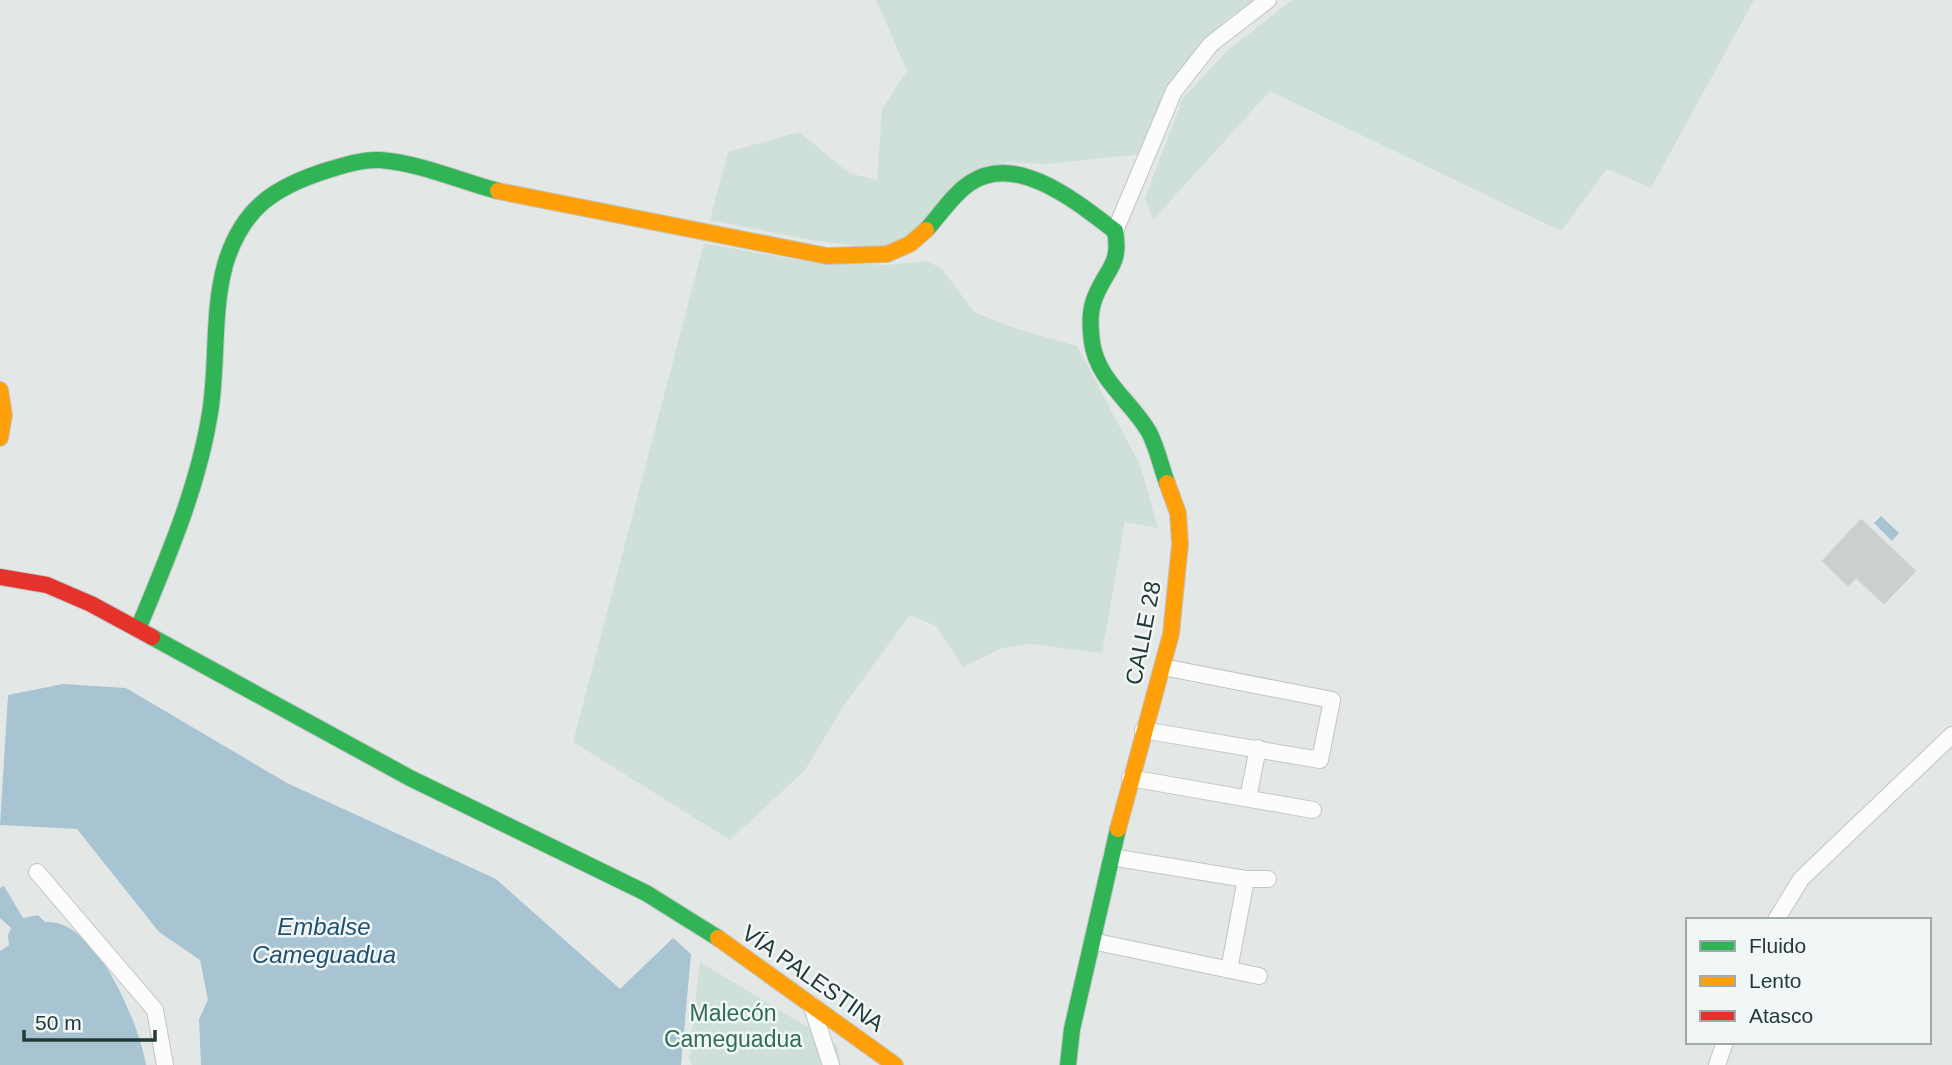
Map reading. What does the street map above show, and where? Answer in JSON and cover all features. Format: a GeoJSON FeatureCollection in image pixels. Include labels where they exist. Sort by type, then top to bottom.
{"type":"FeatureCollection","features":[{"type":"Feature","properties":{"kind":"street"},"geometry":{"type":"LineString","coordinates":[[138,629],[183,520],[210,413],[218,310],[235,232],[270,195],[330,169],[377,160],[520,197],[687,227],[790,250],[845,257],[890,254],[905,248],[920,238],[965,185],[994,173],[1034,179],[1065,194],[1115,231],[1174,91],[1211,44],[1268,0]]}},
{"type":"Feature","properties":{"kind":"street","name":"CALLE 28"},"geometry":{"type":"LineString","coordinates":[[1068,1065],[1072,1029],[1111,857],[1130,778],[1171,634],[1180,544],[1178,513],[1149,432],[1113,389],[1092,346],[1090,315],[1096,295],[1116,262],[1118,248],[1115,231]]}},
{"type":"Feature","properties":{"kind":"street"},"geometry":{"type":"LineString","coordinates":[[0,390],[4,415],[0,438]]}},
{"type":"Feature","properties":{"kind":"street","name":"VÍA PALESTINA"},"geometry":{"type":"LineString","coordinates":[[0,577],[25,579],[68,593],[410,778],[597,867],[727,944],[895,1065]]}},
{"type":"Feature","properties":{"kind":"street"},"geometry":{"type":"LineString","coordinates":[[1143,730],[1320,760],[1332,700],[1163,667]]}},
{"type":"Feature","properties":{"kind":"street"},"geometry":{"type":"LineString","coordinates":[[1777,918],[1801,879],[1952,735]]}},
{"type":"Feature","properties":{"kind":"street"},"geometry":{"type":"LineString","coordinates":[[1248,798],[1258,748]]}},
{"type":"Feature","properties":{"kind":"street"},"geometry":{"type":"LineString","coordinates":[[1130,778],[1312,810]]}},
{"type":"Feature","properties":{"kind":"street"},"geometry":{"type":"LineString","coordinates":[[1111,857],[1246,879],[1268,879]]}},
{"type":"Feature","properties":{"kind":"street"},"geometry":{"type":"LineString","coordinates":[[37,872],[155,1010],[165,1065]]}},
{"type":"Feature","properties":{"kind":"street"},"geometry":{"type":"LineString","coordinates":[[1229,970],[1246,879]]}},
{"type":"Feature","properties":{"kind":"street"},"geometry":{"type":"LineString","coordinates":[[1093,941],[1259,976]]}},
{"type":"Feature","properties":{"kind":"street"},"geometry":{"type":"LineString","coordinates":[[811,1004],[831,1065]]}},
{"type":"Feature","properties":{"kind":"street"},"geometry":{"type":"LineString","coordinates":[[1717,1065],[1724,1044]]}},
{"type":"Feature","properties":{"kind":"green space"},"geometry":{"type":"Polygon","coordinates":[[[876,0],[1255,0],[1226,20],[1199,47],[1141,154],[1047,164],[1007,162],[974,171],[907,236],[878,248],[817,241],[710,220],[728,152],[799,132],[849,173],[877,180],[882,109],[907,71],[876,0]]]}},
{"type":"Feature","properties":{"kind":"green space"},"geometry":{"type":"Polygon","coordinates":[[[1292,0],[1754,0],[1651,188],[1607,169],[1561,231],[1270,91],[1153,220],[1145,198],[1183,98],[1227,51],[1292,0]]]}},
{"type":"Feature","properties":{"kind":"green space"},"geometry":{"type":"Polygon","coordinates":[[[704,243],[797,260],[886,265],[927,261],[942,269],[974,312],[1011,327],[1077,346],[1140,465],[1158,528],[1125,522],[1102,653],[1030,644],[1002,648],[963,667],[936,626],[910,615],[844,705],[805,770],[730,840],[573,742],[704,243]]]}},
{"type":"Feature","properties":{"kind":"green space","name":"Malecón Cameguadua"},"geometry":{"type":"Polygon","coordinates":[[[700,962],[837,1045],[841,1065],[692,1065],[689,1059],[700,962]]]}},
{"type":"Feature","properties":{"kind":"water"},"geometry":{"type":"Polygon","coordinates":[[[1881,516],[1899,533],[1892,541],[1874,523],[1881,516]]]}},
{"type":"Feature","properties":{"kind":"water","name":"Embalse Cameguadua"},"geometry":{"type":"Polygon","coordinates":[[[63,684],[126,688],[287,783],[496,879],[620,989],[673,938],[691,954],[681,1065],[201,1065],[199,1019],[208,1000],[200,960],[159,932],[77,829],[0,825],[8,695],[63,684]]]}},
{"type":"Feature","properties":{"kind":"water"},"geometry":{"type":"Polygon","coordinates":[[[4,886],[23,918],[38,915],[45,922],[64,925],[98,954],[124,1000],[146,1065],[0,1065],[0,951],[9,945],[8,935],[11,928],[0,918],[0,888],[4,886]]]}},
{"type":"Feature","properties":{"kind":"building"},"geometry":{"type":"Polygon","coordinates":[[[1861,520],[1915,571],[1884,603],[1856,577],[1848,585],[1823,561],[1861,520]]]}},
{"type":"Feature","properties":{"kind":"traffic: fast"},"geometry":{"type":"LineString","coordinates":[[138,629],[180,523],[198,469],[210,413],[221,283],[232,245],[251,214],[276,192],[292,184],[328,170],[367,160],[410,165],[498,191]]}},
{"type":"Feature","properties":{"kind":"traffic: fast"},"geometry":{"type":"LineString","coordinates":[[926,230],[952,199],[970,183],[988,175],[1007,173],[1047,185],[1115,231],[1115,258],[1092,306],[1092,342],[1101,368],[1149,432],[1167,483]]}},
{"type":"Feature","properties":{"kind":"traffic: fast"},"geometry":{"type":"LineString","coordinates":[[152,637],[410,778],[646,893],[718,938]]}},
{"type":"Feature","properties":{"kind":"traffic: fast"},"geometry":{"type":"LineString","coordinates":[[1068,1065],[1072,1029],[1118,829]]}},
{"type":"Feature","properties":{"kind":"traffic: slow"},"geometry":{"type":"LineString","coordinates":[[498,191],[827,256],[887,254],[910,244],[926,230]]}},
{"type":"Feature","properties":{"kind":"traffic: slow"},"geometry":{"type":"LineString","coordinates":[[0,390],[4,415],[0,438]]}},
{"type":"Feature","properties":{"kind":"traffic: slow"},"geometry":{"type":"LineString","coordinates":[[1118,829],[1171,634],[1180,544],[1178,513],[1167,483]]}},
{"type":"Feature","properties":{"kind":"traffic: slow"},"geometry":{"type":"LineString","coordinates":[[718,938],[895,1065]]}},
{"type":"Feature","properties":{"kind":"traffic: jam"},"geometry":{"type":"LineString","coordinates":[[0,577],[47,585],[91,604],[152,637]]}}]}
